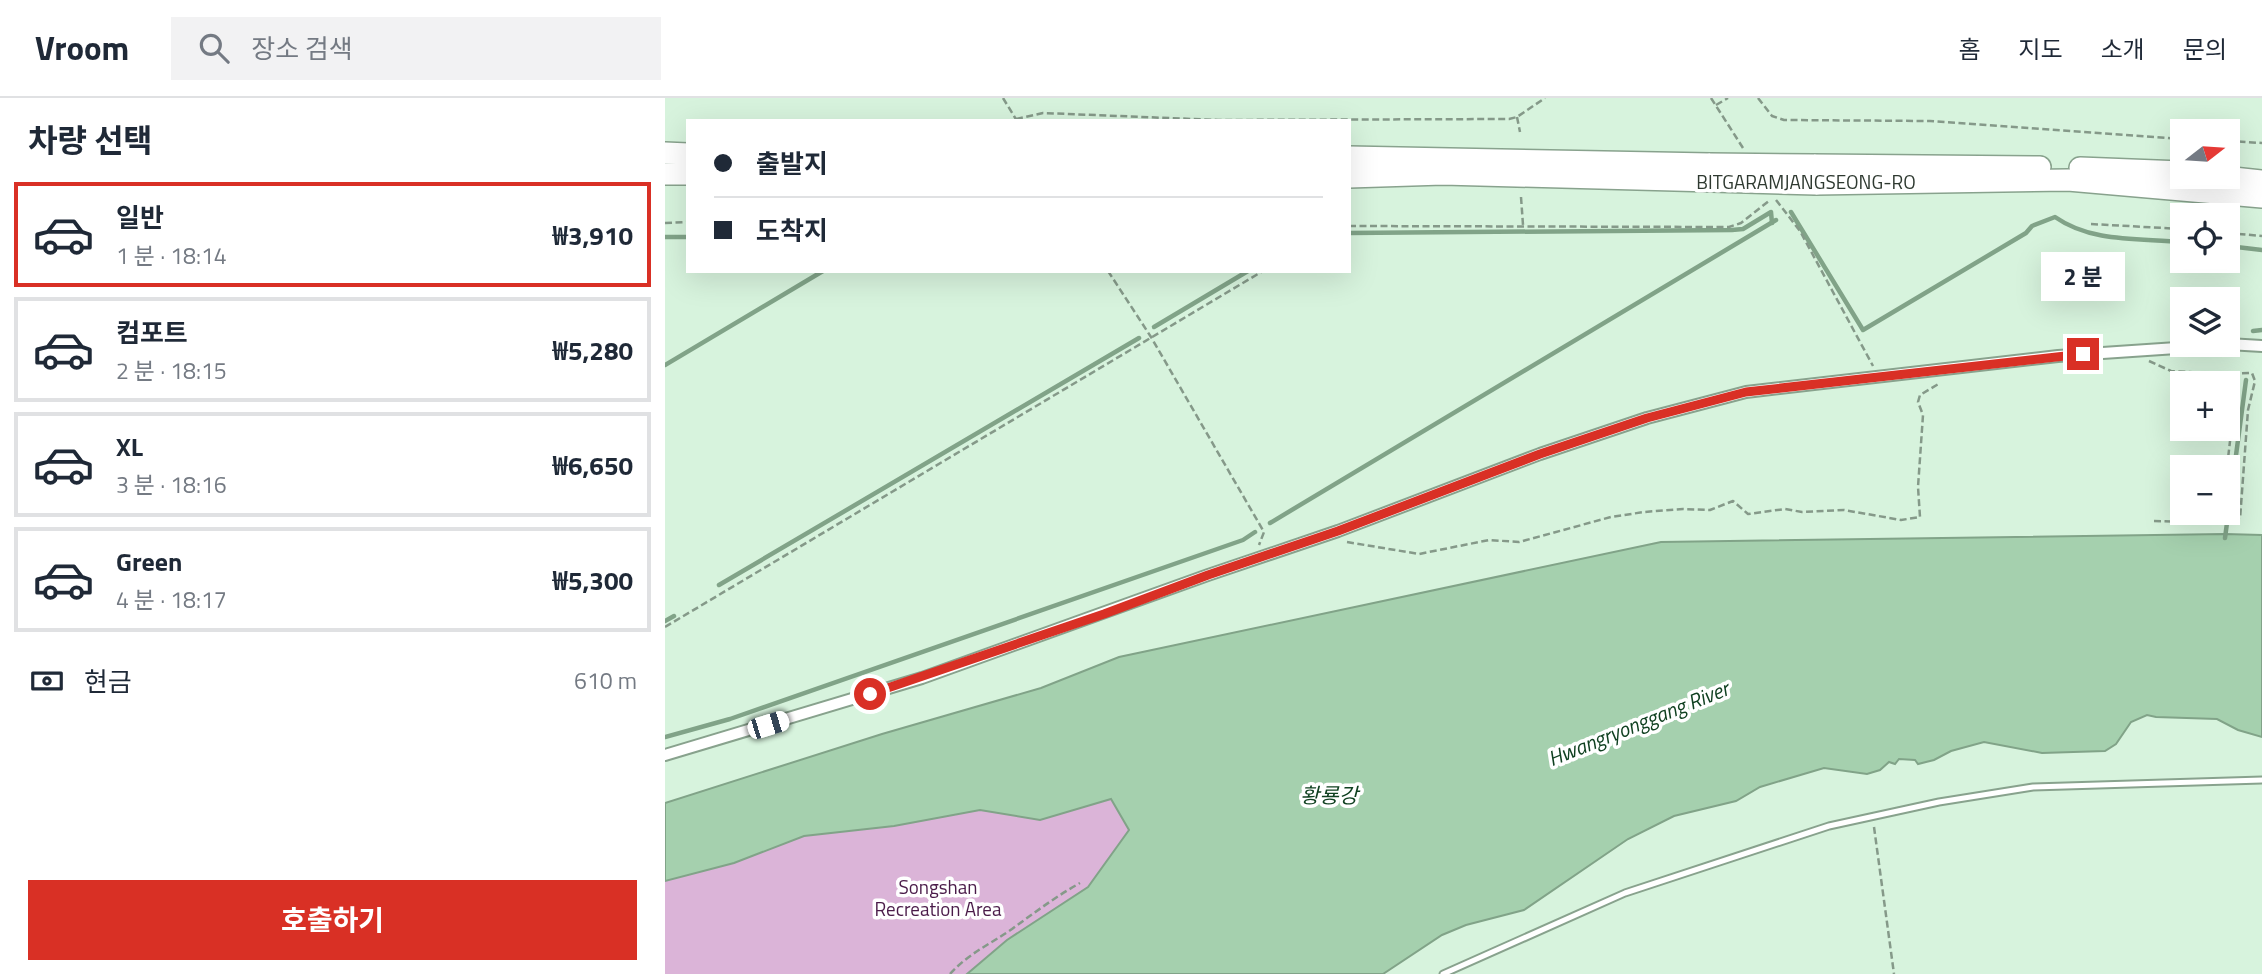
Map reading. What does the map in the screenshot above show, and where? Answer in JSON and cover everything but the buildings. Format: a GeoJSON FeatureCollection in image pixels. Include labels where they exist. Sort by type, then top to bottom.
{"type":"FeatureCollection","features":[{"type":"Feature","properties":{"kind":"highway"},"geometry":{"type":"LineString","coordinates":[[665,153],[686,153]]}},
{"type":"Feature","properties":{"kind":"highway","name":"BITGARAMJANGSEONG-RO"},"geometry":{"type":"LineString","coordinates":[[1351,157],[1711,172],[2068,180],[2262,197]]}},
{"type":"Feature","properties":{"kind":"highway","name":"BITGARAMJANGSEONG-RO"},"geometry":{"type":"LineString","coordinates":[[1815,174],[2001,166],[2170,172]]}},
{"type":"Feature","properties":{"kind":"highway","name":"BITGARAMJANGSEONG-RO"},"geometry":{"type":"LineString","coordinates":[[1351,177],[1711,172]]}},
{"type":"Feature","properties":{"kind":"highway"},"geometry":{"type":"LineString","coordinates":[[665,174],[686,174]]}},
{"type":"Feature","properties":{"kind":"highway"},"geometry":{"type":"LineString","coordinates":[[2240,179],[2262,181]]}},
{"type":"Feature","properties":{"kind":"street"},"geometry":{"type":"LineString","coordinates":[[2240,345],[2262,346]]}},
{"type":"Feature","properties":{"kind":"street"},"geometry":{"type":"LineString","coordinates":[[665,755],[922,678],[1338,531],[1540,454],[1647,418],[1746,392],[1947,368],[2170,349]]}},
{"type":"Feature","properties":{"kind":"lane"},"geometry":{"type":"LineString","coordinates":[[1443,974],[1625,893],[1829,826],[1939,802],[2033,787],[2262,780]]}},
{"type":"Feature","properties":{"kind":"path"},"geometry":{"type":"LineString","coordinates":[[1003,98],[1015,119]]}},
{"type":"Feature","properties":{"kind":"path"},"geometry":{"type":"LineString","coordinates":[[1318,119],[1517,117],[1545,98]]}},
{"type":"Feature","properties":{"kind":"path"},"geometry":{"type":"LineString","coordinates":[[1711,98],[1745,151]]}},
{"type":"Feature","properties":{"kind":"path"},"geometry":{"type":"LineString","coordinates":[[1715,105],[1728,98]]}},
{"type":"Feature","properties":{"kind":"path"},"geometry":{"type":"LineString","coordinates":[[1758,98],[1772,116],[1784,120],[1930,121],[2170,138]]}},
{"type":"Feature","properties":{"kind":"path"},"geometry":{"type":"LineString","coordinates":[[1020,119],[1043,113],[1193,119]]}},
{"type":"Feature","properties":{"kind":"path"},"geometry":{"type":"LineString","coordinates":[[1517,117],[1520,132]]}},
{"type":"Feature","properties":{"kind":"path"},"geometry":{"type":"LineString","coordinates":[[2240,142],[2262,143]]}},
{"type":"Feature","properties":{"kind":"path"},"geometry":{"type":"LineString","coordinates":[[1521,197],[1523,226]]}},
{"type":"Feature","properties":{"kind":"path"},"geometry":{"type":"LineString","coordinates":[[1351,226],[1729,227],[1741,223],[1774,197],[1800,231],[1878,376]]}},
{"type":"Feature","properties":{"kind":"path"},"geometry":{"type":"LineString","coordinates":[[665,223],[686,222]]}},
{"type":"Feature","properties":{"kind":"path"},"geometry":{"type":"LineString","coordinates":[[2091,224],[2170,228]]}},
{"type":"Feature","properties":{"kind":"path"},"geometry":{"type":"LineString","coordinates":[[2240,234],[2262,236]]}},
{"type":"Feature","properties":{"kind":"path"},"geometry":{"type":"LineString","coordinates":[[1109,273],[1151,337],[1265,532],[1254,552]]}},
{"type":"Feature","properties":{"kind":"path"},"geometry":{"type":"LineString","coordinates":[[665,627],[1260,273]]}},
{"type":"Feature","properties":{"kind":"path"},"geometry":{"type":"LineString","coordinates":[[2135,351],[2155,366],[2171,371]]}},
{"type":"Feature","properties":{"kind":"path"},"geometry":{"type":"LineString","coordinates":[[1338,531],[1342,541],[1419,554],[1489,540],[1519,542],[1611,517],[1644,512],[1710,510],[1733,501],[1748,514],[1785,509],[1802,512],[1844,510],[1901,520],[1920,517],[1918,487],[1923,415],[1918,402],[1920,395],[1945,379],[1947,368]]}},
{"type":"Feature","properties":{"kind":"path"},"geometry":{"type":"LineString","coordinates":[[2240,373],[2252,373],[2255,381],[2248,410],[2240,519]]}},
{"type":"Feature","properties":{"kind":"path"},"geometry":{"type":"LineString","coordinates":[[2154,521],[2170,522]]}},
{"type":"Feature","properties":{"kind":"path"},"geometry":{"type":"LineString","coordinates":[[1872,816],[1894,974]]}},
{"type":"Feature","properties":{"kind":"path"},"geometry":{"type":"LineString","coordinates":[[950,974],[970,954],[1080,883]]}},
{"type":"Feature","properties":{"kind":"green space","name":"Songshan Recreation Area"},"geometry":{"type":"Polygon","coordinates":[[[1111,799],[1129,830],[1088,887],[1007,940],[967,974],[665,974],[665,881],[734,863],[804,836],[894,826],[980,810],[1040,820],[1111,799]]]}},
{"type":"Feature","properties":{"kind":"water","name":"황룡강"},"geometry":{"type":"Polygon","coordinates":[[[2262,535],[2262,737],[2238,730],[2217,719],[2147,715],[2131,722],[2116,744],[2105,751],[2042,753],[1984,742],[1918,764],[1915,760],[1899,759],[1895,764],[1889,762],[1880,770],[1867,774],[1824,768],[1760,787],[1736,801],[1674,816],[1628,839],[1524,910],[1466,925],[1442,935],[1383,974],[967,974],[1007,940],[1088,887],[1129,830],[1111,799],[1040,820],[980,810],[894,826],[804,836],[734,863],[665,881],[665,803],[882,734],[1041,688],[1119,657],[1661,542],[2262,535]]]}},
{"type":"Feature","properties":{"kind":"waterway"},"geometry":{"type":"LineString","coordinates":[[1351,233],[1732,230],[1743,229],[1771,212],[1772,223]]}},
{"type":"Feature","properties":{"kind":"waterway"},"geometry":{"type":"LineString","coordinates":[[1791,212],[1863,330],[2026,233],[2032,226],[2055,217],[2069,225],[2100,235],[2170,241]]}},
{"type":"Feature","properties":{"kind":"waterway"},"geometry":{"type":"LineString","coordinates":[[1270,523],[1776,220]]}},
{"type":"Feature","properties":{"kind":"waterway"},"geometry":{"type":"LineString","coordinates":[[665,237],[686,237]]}},
{"type":"Feature","properties":{"kind":"waterway"},"geometry":{"type":"LineString","coordinates":[[2240,247],[2262,250]]}},
{"type":"Feature","properties":{"kind":"waterway"},"geometry":{"type":"LineString","coordinates":[[665,365],[820,273]]}},
{"type":"Feature","properties":{"kind":"waterway"},"geometry":{"type":"LineString","coordinates":[[1154,327],[1245,273]]}},
{"type":"Feature","properties":{"kind":"waterway"},"geometry":{"type":"LineString","coordinates":[[2253,331],[2262,330]]}},
{"type":"Feature","properties":{"kind":"waterway"},"geometry":{"type":"LineString","coordinates":[[719,585],[1139,338]]}},
{"type":"Feature","properties":{"kind":"waterway"},"geometry":{"type":"LineString","coordinates":[[2225,538],[2246,380]]}},
{"type":"Feature","properties":{"kind":"waterway"},"geometry":{"type":"LineString","coordinates":[[665,737],[730,719],[1243,540],[1255,532]]}},
{"type":"Feature","properties":{"kind":"waterway"},"geometry":{"type":"LineString","coordinates":[[665,621],[674,616]]}},
{"type":"Feature","properties":{"kind":"route"},"geometry":{"type":"LineString","coordinates":[[870,694],[1338,531],[1540,454],[1647,418],[1746,392],[2083,354]]}},
{"type":"Feature","properties":{"kind":"water label","name":"Hwangryonggang River"},"geometry":{"type":"Point","coordinates":[1638,723]}}]}
